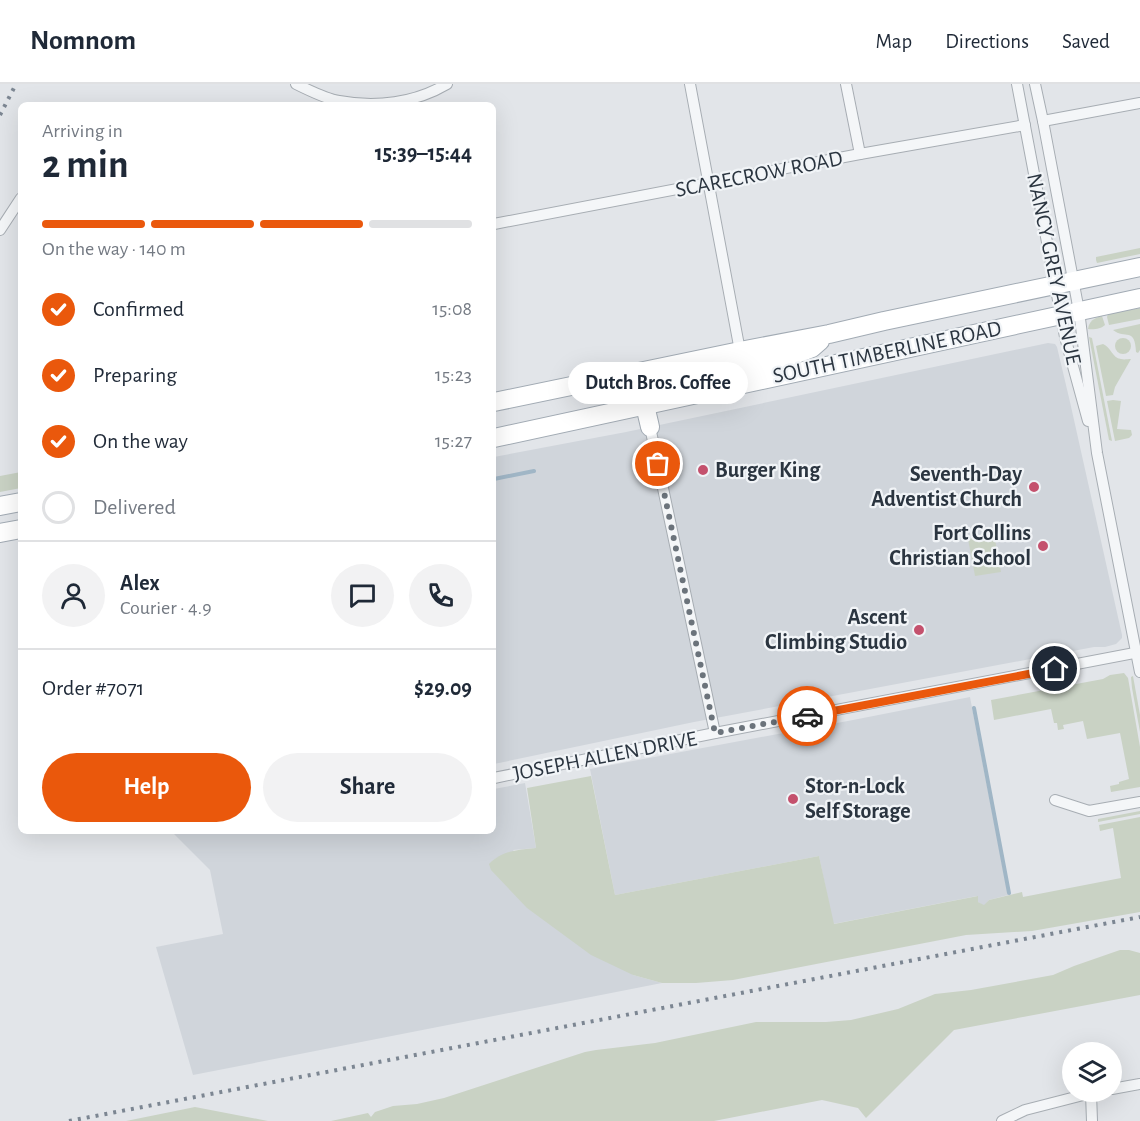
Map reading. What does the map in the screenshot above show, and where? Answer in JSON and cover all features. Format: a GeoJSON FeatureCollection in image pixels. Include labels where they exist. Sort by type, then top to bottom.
{"type":"FeatureCollection","features":[{"type":"Feature","properties":{"kind":"main road","name":"SOUTH TIMBERLINE ROAD"},"geometry":{"type":"LineString","coordinates":[[496,402],[829,334],[1140,267]]}},
{"type":"Feature","properties":{"kind":"main road","name":"SOUTH TIMBERLINE ROAD"},"geometry":{"type":"LineString","coordinates":[[496,438],[1140,298]]}},
{"type":"Feature","properties":{"kind":"main road"},"geometry":{"type":"LineString","coordinates":[[650,427],[646,405],[647,393],[660,384],[783,359],[812,348],[829,334]]}},
{"type":"Feature","properties":{"kind":"main road"},"geometry":{"type":"LineString","coordinates":[[0,506],[18,503]]}},
{"type":"Feature","properties":{"kind":"main road"},"geometry":{"type":"LineString","coordinates":[[0,533],[18,530]]}},
{"type":"Feature","properties":{"kind":"street"},"geometry":{"type":"LineString","coordinates":[[296,84],[337,101],[346,102]]}},
{"type":"Feature","properties":{"kind":"street"},"geometry":{"type":"LineString","coordinates":[[399,102],[423,96],[447,84]]}},
{"type":"Feature","properties":{"kind":"street"},"geometry":{"type":"LineString","coordinates":[[690,84],[740,351]]}},
{"type":"Feature","properties":{"kind":"street"},"geometry":{"type":"LineString","coordinates":[[846,84],[860,154]]}},
{"type":"Feature","properties":{"kind":"street","name":"NANCY GREY AVENUE"},"geometry":{"type":"LineString","coordinates":[[1017,84],[1064,283],[1140,672]]}},
{"type":"Feature","properties":{"kind":"street","name":"NANCY GREY AVENUE"},"geometry":{"type":"LineString","coordinates":[[1035,84],[1043,121],[1070,313],[1068,347],[1097,453]]}},
{"type":"Feature","properties":{"kind":"street"},"geometry":{"type":"LineString","coordinates":[[1043,121],[1140,103]]}},
{"type":"Feature","properties":{"kind":"street","name":"SCARECROW ROAD"},"geometry":{"type":"LineString","coordinates":[[496,224],[1025,125]]}},
{"type":"Feature","properties":{"kind":"street"},"geometry":{"type":"LineString","coordinates":[[0,230],[18,203]]}},
{"type":"Feature","properties":{"kind":"street"},"geometry":{"type":"LineString","coordinates":[[650,427],[715,733]]}},
{"type":"Feature","properties":{"kind":"street","name":"JOSEPH ALLEN DRIVE"},"geometry":{"type":"LineString","coordinates":[[496,778],[715,733],[1138,653]]}},
{"type":"Feature","properties":{"kind":"street"},"geometry":{"type":"LineString","coordinates":[[1055,800],[1089,811],[1140,802]]}},
{"type":"Feature","properties":{"kind":"street"},"geometry":{"type":"LineString","coordinates":[[1122,1087],[1140,1084]]}},
{"type":"Feature","properties":{"kind":"street"},"geometry":{"type":"LineString","coordinates":[[1002,1121],[1025,1110],[1062,1100]]}},
{"type":"Feature","properties":{"kind":"street"},"geometry":{"type":"LineString","coordinates":[[1092,1121],[1093,1102]]}},
{"type":"Feature","properties":{"kind":"shaded area"},"geometry":{"type":"Polygon","coordinates":[[[1048,343],[1055,344],[1122,638],[1116,644],[1105,647],[1094,647],[694,722],[496,764],[496,457],[626,432],[1048,343]]]}},
{"type":"Feature","properties":{"kind":"shaded area","name":"Stor-n-Lock Self Storage"},"geometry":{"type":"Polygon","coordinates":[[[970,697],[1008,895],[989,900],[984,906],[978,902],[977,896],[833,924],[819,856],[615,895],[590,769],[970,697]]]}},
{"type":"Feature","properties":{"kind":"shaded area"},"geometry":{"type":"Polygon","coordinates":[[[525,783],[536,848],[513,850],[633,975],[662,983],[193,1075],[156,947],[223,934],[210,870],[174,834],[496,834],[496,789],[525,783]]]}},
{"type":"Feature","properties":{"kind":"green space"},"geometry":{"type":"Polygon","coordinates":[[[1140,248],[1140,254],[1097,263],[1096,260],[1096,257],[1140,248]]]}},
{"type":"Feature","properties":{"kind":"green space"},"geometry":{"type":"Polygon","coordinates":[[[1140,308],[1140,319],[1109,325],[1108,314],[1140,308]]]}},
{"type":"Feature","properties":{"kind":"green space"},"geometry":{"type":"Polygon","coordinates":[[[1102,316],[1105,325],[1097,329],[1088,329],[1092,320],[1102,316]]]}},
{"type":"Feature","properties":{"kind":"green space"},"geometry":{"type":"Polygon","coordinates":[[[1140,324],[1138,353],[1131,336],[1113,330],[1140,324]]]}},
{"type":"Feature","properties":{"kind":"green space"},"geometry":{"type":"Polygon","coordinates":[[[1089,337],[1092,338],[1112,441],[1109,440],[1089,337]]]}},
{"type":"Feature","properties":{"kind":"green space"},"geometry":{"type":"Polygon","coordinates":[[[1120,338],[1126,338],[1131,346],[1129,352],[1120,354],[1115,349],[1115,343],[1120,338]]]}},
{"type":"Feature","properties":{"kind":"green space"},"geometry":{"type":"Polygon","coordinates":[[[1103,344],[1118,358],[1131,359],[1113,395],[1106,396],[1096,346],[1103,344]]]}},
{"type":"Feature","properties":{"kind":"green space"},"geometry":{"type":"Polygon","coordinates":[[[1107,401],[1121,401],[1117,429],[1131,430],[1132,435],[1129,438],[1115,441],[1107,401]]]}},
{"type":"Feature","properties":{"kind":"green space"},"geometry":{"type":"Polygon","coordinates":[[[18,473],[18,489],[0,492],[0,476],[18,473]]]}},
{"type":"Feature","properties":{"kind":"green space"},"geometry":{"type":"Polygon","coordinates":[[[994,534],[1001,572],[975,576],[968,539],[994,534]]]}},
{"type":"Feature","properties":{"kind":"green space"},"geometry":{"type":"Polygon","coordinates":[[[1124,673],[1128,678],[1140,747],[1140,787],[1111,792],[1110,786],[1129,779],[1120,733],[1087,739],[1083,721],[1063,725],[1064,729],[1058,730],[1051,709],[994,720],[991,700],[1124,673]]]}},
{"type":"Feature","properties":{"kind":"green space"},"geometry":{"type":"Polygon","coordinates":[[[1133,676],[1140,715],[1140,732],[1132,688],[1131,677],[1133,676]]]}},
{"type":"Feature","properties":{"kind":"green space"},"geometry":{"type":"Polygon","coordinates":[[[591,776],[615,895],[819,856],[834,924],[978,896],[978,902],[984,905],[989,900],[1022,892],[1023,897],[1121,878],[1113,828],[1100,831],[1099,825],[1140,817],[1140,912],[1032,931],[966,935],[733,980],[662,983],[633,975],[591,955],[527,908],[491,870],[489,864],[500,856],[536,848],[527,788],[591,776]]]}},
{"type":"Feature","properties":{"kind":"green space"},"geometry":{"type":"Polygon","coordinates":[[[1140,811],[1140,814],[1098,822],[1098,819],[1140,811]]]}},
{"type":"Feature","properties":{"kind":"green space"},"geometry":{"type":"Polygon","coordinates":[[[1120,950],[1140,953],[1140,995],[954,1030],[866,1118],[858,1108],[822,1100],[714,1121],[331,1121],[368,1113],[371,1117],[375,1112],[393,1106],[444,1098],[585,1052],[655,1043],[756,1022],[851,1020],[898,1009],[935,994],[1053,975],[1120,950]]]}},
{"type":"Feature","properties":{"kind":"green space"},"geometry":{"type":"Polygon","coordinates":[[[195,1107],[268,1121],[126,1121],[195,1107]]]}},
{"type":"Feature","properties":{"kind":"waterway"},"geometry":{"type":"LineString","coordinates":[[496,479],[534,471]]}},
{"type":"Feature","properties":{"kind":"waterway"},"geometry":{"type":"LineString","coordinates":[[974,708],[1009,893]]}},
{"type":"Feature","properties":{"kind":"railway"},"geometry":{"type":"LineString","coordinates":[[0,115],[16,84]]}},
{"type":"Feature","properties":{"kind":"railway"},"geometry":{"type":"LineString","coordinates":[[69,1121],[1140,917]]}},
{"type":"Feature","properties":{"kind":"way so far"},"geometry":{"type":"LineString","coordinates":[[658,464],[715,733],[807,716]]}},
{"type":"Feature","properties":{"kind":"place","name":"Dutch Bros. Coffee"},"geometry":{"type":"Point","coordinates":[658,464]}},
{"type":"Feature","properties":{"kind":"place","name":"Burger King"},"geometry":{"type":"Point","coordinates":[703,470]}},
{"type":"Feature","properties":{"kind":"place","name":"Seventh-Day Adventist Church"},"geometry":{"type":"Point","coordinates":[1034,487]}},
{"type":"Feature","properties":{"kind":"place","name":"Fort Collins Christian School"},"geometry":{"type":"Point","coordinates":[1043,546]}},
{"type":"Feature","properties":{"kind":"place","name":"Ascent Climbing Studio"},"geometry":{"type":"Point","coordinates":[919,630]}},
{"type":"Feature","properties":{"kind":"place","name":"Stor-n-Lock Self Storage"},"geometry":{"type":"Point","coordinates":[793,799]}},
{"type":"Feature","properties":{"kind":"route"},"geometry":{"type":"LineString","coordinates":[[807,716],[1055,669]]}}]}
